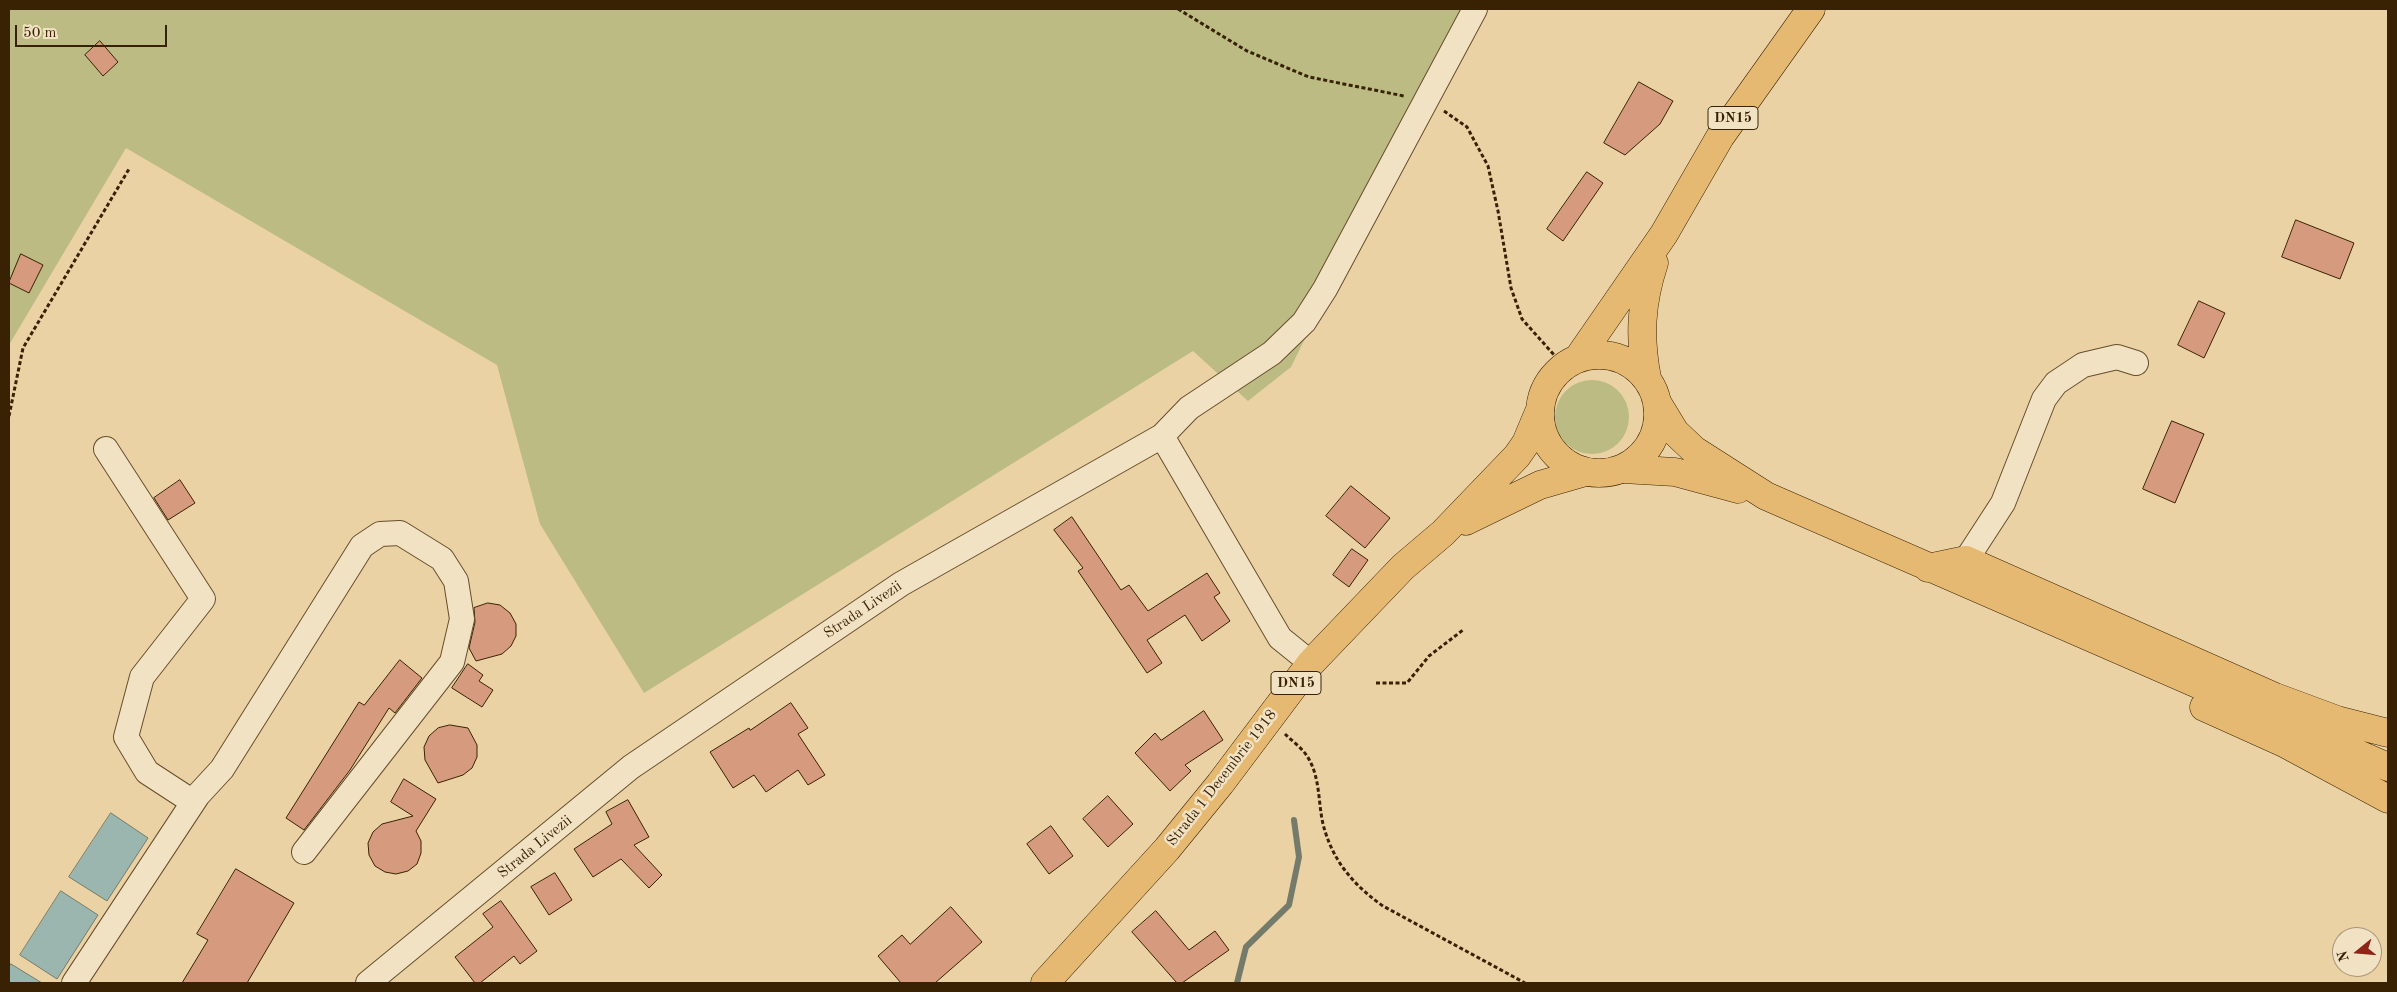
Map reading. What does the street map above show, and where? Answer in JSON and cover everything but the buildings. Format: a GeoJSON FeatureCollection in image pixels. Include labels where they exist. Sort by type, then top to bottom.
{"type":"FeatureCollection","features":[{"type":"Feature","properties":{"kind":"main road","name":"DN15"},"geometry":{"type":"LineString","coordinates":[[1571,361],[1597,354],[1616,356],[1633,364],[1647,378],[1654,390],[1658,404],[1658,424],[1652,442],[1639,458],[1623,469],[1598,474],[1585,472],[1567,464],[1552,450],[1542,432],[1539,412],[1542,394],[1551,378],[1571,361],[1664,234],[1720,137],[1812,9]]}},
{"type":"Feature","properties":{"kind":"main road","name":"DN15"},"geometry":{"type":"LineString","coordinates":[[1647,378],[1642,352],[1642,311],[1645,290],[1664,234]]}},
{"type":"Feature","properties":{"kind":"main road"},"geometry":{"type":"LineString","coordinates":[[1658,404],[1675,432],[1694,450],[1766,496],[2388,767]]}},
{"type":"Feature","properties":{"kind":"main road","name":"Strada 1 Decembrie 1918"},"geometry":{"type":"LineString","coordinates":[[1045,983],[1167,849],[1270,719],[1311,663],[1403,567],[1443,533],[1517,456],[1526,443],[1539,412]]}},
{"type":"Feature","properties":{"kind":"main road"},"geometry":{"type":"LineString","coordinates":[[1623,469],[1675,472],[1766,496]]}},
{"type":"Feature","properties":{"kind":"main road","name":"Strada 1 Decembrie 1918"},"geometry":{"type":"LineString","coordinates":[[1443,533],[1540,485],[1585,472]]}},
{"type":"Feature","properties":{"kind":"main road"},"geometry":{"type":"LineString","coordinates":[[1928,568],[1966,560],[2275,697],[2337,720],[2388,733]]}},
{"type":"Feature","properties":{"kind":"main road"},"geometry":{"type":"LineString","coordinates":[[1928,568],[2154,686],[2284,743],[2388,799]]}},
{"type":"Feature","properties":{"kind":"street","name":"Strada Livezii"},"geometry":{"type":"LineString","coordinates":[[368,983],[631,767],[901,584],[1162,436],[1188,408],[1272,353],[1304,322],[1325,290],[1475,9]]}},
{"type":"Feature","properties":{"kind":"street"},"geometry":{"type":"LineString","coordinates":[[1966,560],[2003,503],[2044,399],[2056,383],[2083,365],[2117,357],[2136,363]]}},
{"type":"Feature","properties":{"kind":"street"},"geometry":{"type":"LineString","coordinates":[[1162,436],[1280,638],[1311,663]]}},
{"type":"Feature","properties":{"kind":"street"},"geometry":{"type":"LineString","coordinates":[[106,449],[203,599],[142,678],[126,737],[147,772],[193,802]]}},
{"type":"Feature","properties":{"kind":"street"},"geometry":{"type":"LineString","coordinates":[[74,983],[193,802],[222,769],[362,546],[380,534],[400,533],[442,559],[456,582],[462,618],[452,662],[304,852]]}},
{"type":"Feature","properties":{"kind":"path"},"geometry":{"type":"LineString","coordinates":[[1178,9],[1247,51],[1309,77],[1425,101],[1467,127],[1488,166],[1511,288],[1522,319],[1571,361]]}},
{"type":"Feature","properties":{"kind":"path"},"geometry":{"type":"LineString","coordinates":[[9,416],[23,348],[129,169]]}},
{"type":"Feature","properties":{"kind":"path"},"geometry":{"type":"LineString","coordinates":[[1376,683],[1407,684],[1429,656],[1463,630]]}},
{"type":"Feature","properties":{"kind":"path"},"geometry":{"type":"LineString","coordinates":[[1270,719],[1307,756],[1318,782],[1325,831],[1343,870],[1361,891],[1383,906],[1525,983]]}},
{"type":"Feature","properties":{"kind":"green space"},"geometry":{"type":"Polygon","coordinates":[[[9,9],[1467,9],[1291,367],[1248,401],[1193,351],[644,693],[540,524],[497,365],[126,148],[9,345],[9,9]]]}},
{"type":"Feature","properties":{"kind":"green space"},"geometry":{"type":"Polygon","coordinates":[[[1592,380],[1613,386],[1623,396],[1629,417],[1623,438],[1613,448],[1592,454],[1571,448],[1561,438],[1555,417],[1561,396],[1571,386],[1592,380]]]}},
{"type":"Feature","properties":{"kind":"water"},"geometry":{"type":"Polygon","coordinates":[[[111,813],[148,838],[107,901],[69,877],[111,813]]]}},
{"type":"Feature","properties":{"kind":"water"},"geometry":{"type":"Polygon","coordinates":[[[61,891],[98,915],[57,979],[20,955],[61,891]]]}},
{"type":"Feature","properties":{"kind":"water"},"geometry":{"type":"Polygon","coordinates":[[[11,964],[42,983],[9,983],[9,968],[11,964]]]}},
{"type":"Feature","properties":{"kind":"waterway"},"geometry":{"type":"LineString","coordinates":[[1237,983],[1246,947],[1289,905],[1299,857],[1294,820]]}}]}
